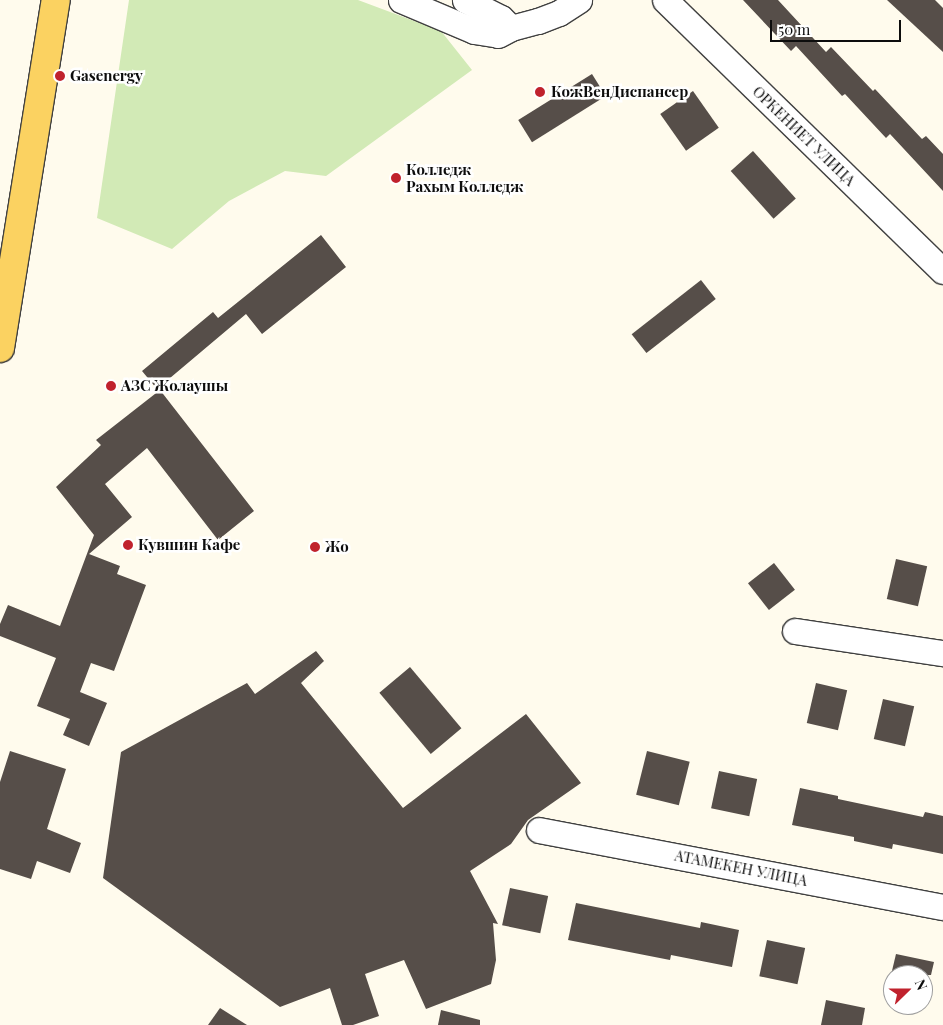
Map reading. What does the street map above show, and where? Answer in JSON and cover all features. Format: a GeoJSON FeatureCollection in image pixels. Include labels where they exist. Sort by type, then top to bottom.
{"type":"FeatureCollection","features":[{"type":"Feature","properties":{"kind":"main road"},"geometry":{"type":"LineString","coordinates":[[1,329],[56,0]]}},
{"type":"Feature","properties":{"kind":"street"},"geometry":{"type":"LineString","coordinates":[[401,0],[484,34],[498,35],[510,28],[545,18],[579,0]]}},
{"type":"Feature","properties":{"kind":"street"},"geometry":{"type":"LineString","coordinates":[[465,0],[501,18],[510,28]]}},
{"type":"Feature","properties":{"kind":"street","name":"ОРКЕНИЕТ УЛИЦА"},"geometry":{"type":"LineString","coordinates":[[665,0],[943,271]]}},
{"type":"Feature","properties":{"kind":"street"},"geometry":{"type":"LineString","coordinates":[[795,630],[943,654]]}},
{"type":"Feature","properties":{"kind":"street","name":"АТАМЕКЕН УЛИЦА"},"geometry":{"type":"LineString","coordinates":[[539,830],[943,907]]}},
{"type":"Feature","properties":{"kind":"green space"},"geometry":{"type":"Polygon","coordinates":[[[129,0],[358,0],[441,31],[472,70],[326,176],[285,171],[229,201],[172,249],[97,218],[129,0]]]}},
{"type":"Feature","properties":{"kind":"building"},"geometry":{"type":"Polygon","coordinates":[[[743,0],[778,0],[826,52],[831,47],[873,91],[875,89],[922,139],[926,136],[943,154],[943,191],[890,134],[886,138],[845,94],[842,96],[796,46],[791,51],[743,0]]]}},
{"type":"Feature","properties":{"kind":"building"},"geometry":{"type":"Polygon","coordinates":[[[887,0],[935,0],[943,8],[943,52],[887,0]]]}},
{"type":"Feature","properties":{"kind":"building"},"geometry":{"type":"Polygon","coordinates":[[[592,74],[606,96],[532,142],[518,120],[592,74]]]}},
{"type":"Feature","properties":{"kind":"building"},"geometry":{"type":"Polygon","coordinates":[[[693,91],[719,128],[686,151],[660,114],[693,91]]]}},
{"type":"Feature","properties":{"kind":"building"},"geometry":{"type":"Polygon","coordinates":[[[753,151],[796,199],[774,219],[731,171],[753,151]]]}},
{"type":"Feature","properties":{"kind":"building"},"geometry":{"type":"Polygon","coordinates":[[[321,235],[346,267],[262,334],[246,314],[157,389],[142,371],[213,312],[218,318],[321,235]]]}},
{"type":"Feature","properties":{"kind":"building"},"geometry":{"type":"Polygon","coordinates":[[[701,280],[716,299],[646,353],[632,334],[701,280]]]}},
{"type":"Feature","properties":{"kind":"building"},"geometry":{"type":"Polygon","coordinates":[[[160,390],[254,511],[218,540],[147,448],[105,484],[132,517],[89,554],[120,566],[117,574],[146,585],[114,671],[91,663],[80,692],[107,703],[89,746],[63,735],[70,719],[37,706],[56,658],[0,636],[0,624],[8,605],[60,626],[94,535],[56,487],[101,445],[96,440],[160,390]]]}},
{"type":"Feature","properties":{"kind":"building"},"geometry":{"type":"Polygon","coordinates":[[[896,559],[927,566],[918,606],[887,599],[896,559]]]}},
{"type":"Feature","properties":{"kind":"building"},"geometry":{"type":"Polygon","coordinates":[[[774,563],[795,590],[769,610],[748,583],[774,563]]]}},
{"type":"Feature","properties":{"kind":"building"},"geometry":{"type":"Polygon","coordinates":[[[316,651],[324,661],[301,683],[403,808],[526,714],[581,783],[528,820],[511,844],[470,871],[498,924],[493,923],[496,960],[491,984],[426,1009],[404,960],[365,974],[379,1016],[353,1025],[342,1025],[330,988],[280,1007],[103,878],[121,752],[247,683],[255,694],[316,651]]]}},
{"type":"Feature","properties":{"kind":"building"},"geometry":{"type":"Polygon","coordinates":[[[410,667],[461,728],[431,754],[379,693],[410,667]]]}},
{"type":"Feature","properties":{"kind":"building"},"geometry":{"type":"Polygon","coordinates":[[[816,683],[847,690],[838,730],[807,723],[816,683]]]}},
{"type":"Feature","properties":{"kind":"building"},"geometry":{"type":"Polygon","coordinates":[[[883,699],[914,706],[905,746],[874,739],[883,699]]]}},
{"type":"Feature","properties":{"kind":"building"},"geometry":{"type":"Polygon","coordinates":[[[10,751],[66,769],[47,829],[81,843],[70,873],[37,861],[31,879],[0,869],[0,782],[10,751]]]}},
{"type":"Feature","properties":{"kind":"building"},"geometry":{"type":"Polygon","coordinates":[[[647,751],[690,762],[679,805],[636,795],[647,751]]]}},
{"type":"Feature","properties":{"kind":"building"},"geometry":{"type":"Polygon","coordinates":[[[719,771],[757,779],[749,816],[711,808],[719,771]]]}},
{"type":"Feature","properties":{"kind":"building"},"geometry":{"type":"Polygon","coordinates":[[[800,788],[838,796],[838,799],[923,817],[925,812],[943,816],[943,854],[893,844],[892,849],[854,841],[854,837],[792,825],[800,788]]]}},
{"type":"Feature","properties":{"kind":"building"},"geometry":{"type":"Polygon","coordinates":[[[510,888],[548,896],[540,933],[502,925],[510,888]]]}},
{"type":"Feature","properties":{"kind":"building"},"geometry":{"type":"Polygon","coordinates":[[[576,903],[700,928],[701,922],[739,930],[732,967],[671,955],[670,960],[568,940],[576,903]]]}},
{"type":"Feature","properties":{"kind":"building"},"geometry":{"type":"Polygon","coordinates":[[[767,940],[805,948],[797,984],[759,976],[767,940]]]}},
{"type":"Feature","properties":{"kind":"building"},"geometry":{"type":"Polygon","coordinates":[[[896,954],[934,962],[933,966],[893,965],[896,954]]]}},
{"type":"Feature","properties":{"kind":"building"},"geometry":{"type":"Polygon","coordinates":[[[826,1000],[865,1008],[862,1025],[821,1025],[826,1000]]]}},
{"type":"Feature","properties":{"kind":"building"},"geometry":{"type":"Polygon","coordinates":[[[220,1008],[247,1025],[208,1025],[220,1008]]]}},
{"type":"Feature","properties":{"kind":"building"},"geometry":{"type":"Polygon","coordinates":[[[441,1010],[480,1020],[480,1025],[438,1025],[441,1010]]]}},
{"type":"Feature","properties":{"kind":"place","name":"Gasenergy"},"geometry":{"type":"Point","coordinates":[60,76]}},
{"type":"Feature","properties":{"kind":"place","name":"КожВенДиспансер"},"geometry":{"type":"Point","coordinates":[540,92]}},
{"type":"Feature","properties":{"kind":"place","name":"Колледж Рахым Колледж"},"geometry":{"type":"Point","coordinates":[396,178]}},
{"type":"Feature","properties":{"kind":"place","name":"АЗС Жолаушы"},"geometry":{"type":"Point","coordinates":[111,386]}},
{"type":"Feature","properties":{"kind":"place","name":"Кувшин Кафе"},"geometry":{"type":"Point","coordinates":[128,545]}},
{"type":"Feature","properties":{"kind":"place","name":"Жо"},"geometry":{"type":"Point","coordinates":[315,547]}}]}
